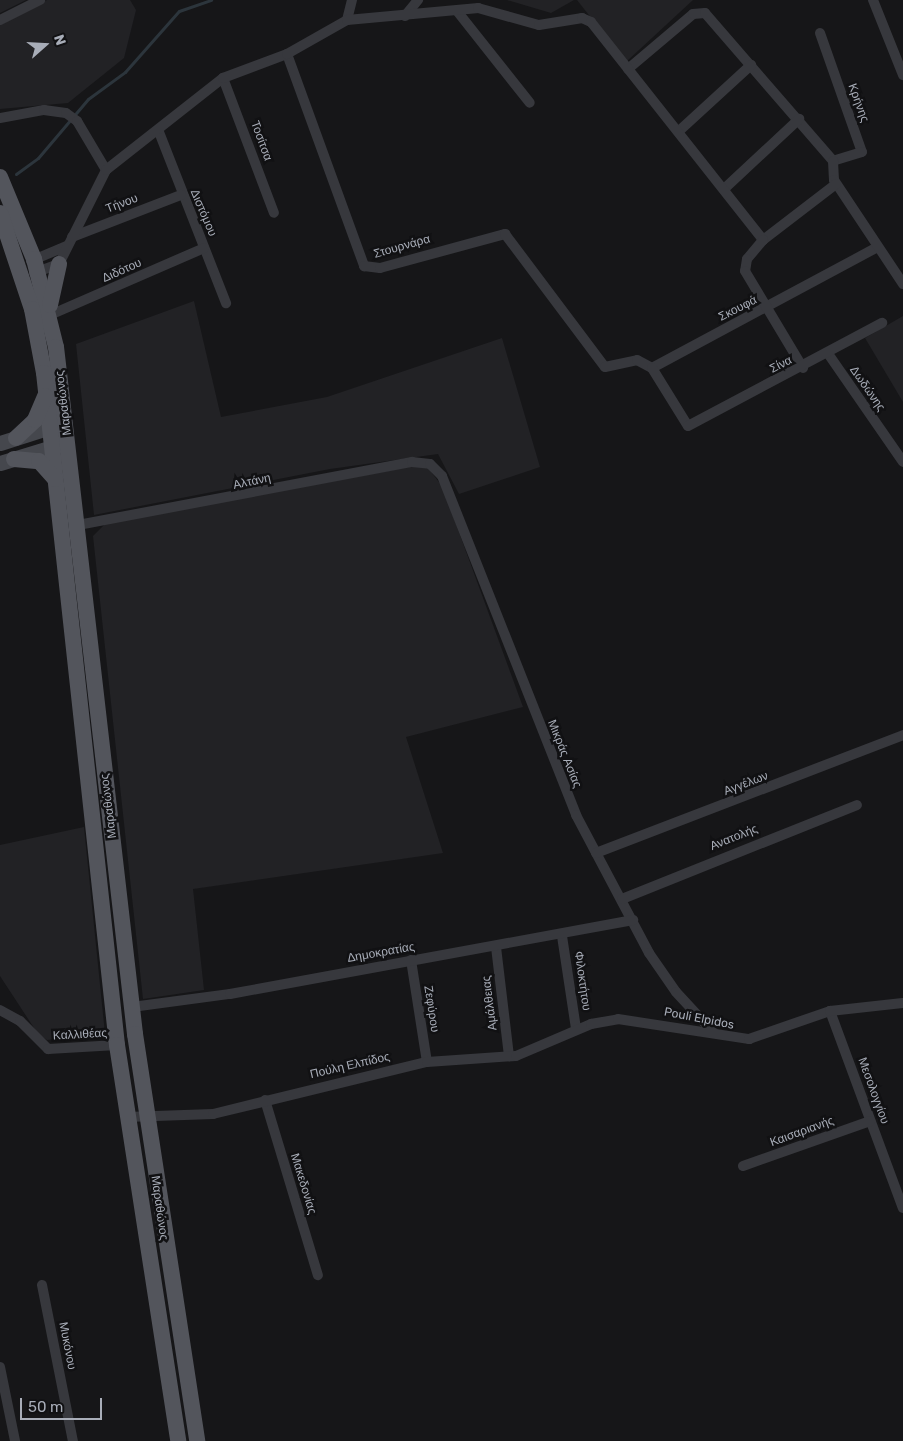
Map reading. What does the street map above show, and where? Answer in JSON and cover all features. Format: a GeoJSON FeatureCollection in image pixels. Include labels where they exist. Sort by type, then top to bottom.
{"type":"FeatureCollection","features":[{"type":"Feature","properties":{"kind":"main road","name":"Μαραθώνος"},"geometry":{"type":"LineString","coordinates":[[0,177],[29,268],[46,384],[59,424],[68,442],[146,1116],[197,1441]]}},
{"type":"Feature","properties":{"kind":"main road","name":"Μαραθώνος"},"geometry":{"type":"LineString","coordinates":[[0,213],[29,268],[50,315],[59,424],[52,447],[117,1045],[178,1440]]}},
{"type":"Feature","properties":{"kind":"main road"},"geometry":{"type":"LineString","coordinates":[[50,315],[59,264]]}},
{"type":"Feature","properties":{"kind":"main road"},"geometry":{"type":"LineString","coordinates":[[16,438],[39,414],[46,384]]}},
{"type":"Feature","properties":{"kind":"main road"},"geometry":{"type":"LineString","coordinates":[[0,443],[59,424]]}},
{"type":"Feature","properties":{"kind":"main road"},"geometry":{"type":"LineString","coordinates":[[7,461],[68,442]]}},
{"type":"Feature","properties":{"kind":"main road"},"geometry":{"type":"LineString","coordinates":[[7,461],[39,461],[56,480]]}},
{"type":"Feature","properties":{"kind":"street"},"geometry":{"type":"LineString","coordinates":[[0,20],[40,0]]}},
{"type":"Feature","properties":{"kind":"street"},"geometry":{"type":"LineString","coordinates":[[347,20],[352,0]]}},
{"type":"Feature","properties":{"kind":"street"},"geometry":{"type":"LineString","coordinates":[[405,16],[418,0]]}},
{"type":"Feature","properties":{"kind":"street"},"geometry":{"type":"LineString","coordinates":[[873,0],[903,75]]}},
{"type":"Feature","properties":{"kind":"street"},"geometry":{"type":"LineString","coordinates":[[29,268],[59,264],[106,170],[158,132],[223,78],[287,54],[347,20],[456,11],[497,10],[539,25],[582,18],[628,69],[679,131],[763,240]]}},
{"type":"Feature","properties":{"kind":"street"},"geometry":{"type":"LineString","coordinates":[[456,11],[530,103]]}},
{"type":"Feature","properties":{"kind":"street"},"geometry":{"type":"LineString","coordinates":[[628,69],[700,11],[800,119],[833,160],[836,184],[903,284]]}},
{"type":"Feature","properties":{"kind":"street","name":"Κρήνης"},"geometry":{"type":"LineString","coordinates":[[820,33],[862,152],[833,160]]}},
{"type":"Feature","properties":{"kind":"street","name":"Στουρνάρα"},"geometry":{"type":"LineString","coordinates":[[287,54],[364,266],[380,268],[505,234],[605,367],[637,360],[652,368]]}},
{"type":"Feature","properties":{"kind":"street"},"geometry":{"type":"LineString","coordinates":[[679,131],[751,65]]}},
{"type":"Feature","properties":{"kind":"street","name":"Τοσίτσα"},"geometry":{"type":"LineString","coordinates":[[223,78],[274,213]]}},
{"type":"Feature","properties":{"kind":"street"},"geometry":{"type":"LineString","coordinates":[[0,118],[44,110],[66,113],[77,122],[106,170]]}},
{"type":"Feature","properties":{"kind":"street"},"geometry":{"type":"LineString","coordinates":[[724,189],[800,119]]}},
{"type":"Feature","properties":{"kind":"street","name":"Διστόμου"},"geometry":{"type":"LineString","coordinates":[[158,132],[181,195],[226,303]]}},
{"type":"Feature","properties":{"kind":"street"},"geometry":{"type":"LineString","coordinates":[[803,368],[745,271],[747,259],[763,240],[836,184]]}},
{"type":"Feature","properties":{"kind":"street","name":"Τήνου"},"geometry":{"type":"LineString","coordinates":[[29,268],[69,242],[181,195]]}},
{"type":"Feature","properties":{"kind":"street","name":"Σκουφά"},"geometry":{"type":"LineString","coordinates":[[652,368],[768,308],[878,246]]}},
{"type":"Feature","properties":{"kind":"street","name":"Διδότου"},"geometry":{"type":"LineString","coordinates":[[50,315],[204,248]]}},
{"type":"Feature","properties":{"kind":"street","name":"Σίνα"},"geometry":{"type":"LineString","coordinates":[[652,368],[688,426],[829,355],[882,323]]}},
{"type":"Feature","properties":{"kind":"street","name":"Δωδώνης"},"geometry":{"type":"LineString","coordinates":[[829,355],[903,462]]}},
{"type":"Feature","properties":{"kind":"street","name":"Αλτάνη"},"geometry":{"type":"LineString","coordinates":[[78,526],[412,462],[430,464]]}},
{"type":"Feature","properties":{"kind":"street","name":"Μικράς Ασίας"},"geometry":{"type":"LineString","coordinates":[[430,464],[442,476],[528,699],[596,853],[671,985],[714,1033]]}},
{"type":"Feature","properties":{"kind":"street","name":"Αγγέλων"},"geometry":{"type":"LineString","coordinates":[[596,853],[903,735]]}},
{"type":"Feature","properties":{"kind":"street","name":"Ανατολής"},"geometry":{"type":"LineString","coordinates":[[622,899],[857,804]]}},
{"type":"Feature","properties":{"kind":"street","name":"Δημοκρατίας"},"geometry":{"type":"LineString","coordinates":[[132,1007],[562,936],[634,920]]}},
{"type":"Feature","properties":{"kind":"street","name":"Φιλοκτήτου"},"geometry":{"type":"LineString","coordinates":[[562,936],[576,1029]]}},
{"type":"Feature","properties":{"kind":"street","name":"Αμάλθειας"},"geometry":{"type":"LineString","coordinates":[[496,947],[509,1056]]}},
{"type":"Feature","properties":{"kind":"street","name":"Ζεφύρου"},"geometry":{"type":"LineString","coordinates":[[411,960],[427,1062]]}},
{"type":"Feature","properties":{"kind":"street","name":"Pouli Elpidos"},"geometry":{"type":"LineString","coordinates":[[576,1029],[635,1019],[749,1040],[830,1011],[903,1003]]}},
{"type":"Feature","properties":{"kind":"street","name":"Καλλιθέας"},"geometry":{"type":"LineString","coordinates":[[0,1010],[20,1021],[48,1049],[117,1045]]}},
{"type":"Feature","properties":{"kind":"street","name":"Μεσολογγίου"},"geometry":{"type":"LineString","coordinates":[[830,1011],[903,1208]]}},
{"type":"Feature","properties":{"kind":"street","name":"Πούλη Ελπίδος"},"geometry":{"type":"LineString","coordinates":[[127,1117],[213,1114],[427,1062],[509,1056],[576,1029]]}},
{"type":"Feature","properties":{"kind":"street","name":"Μακεδονίας"},"geometry":{"type":"LineString","coordinates":[[265,1100],[318,1275]]}},
{"type":"Feature","properties":{"kind":"street","name":"Καισαριανής"},"geometry":{"type":"LineString","coordinates":[[742,1166],[870,1121]]}},
{"type":"Feature","properties":{"kind":"street","name":"Μυκόνου"},"geometry":{"type":"LineString","coordinates":[[42,1285],[73,1441]]}},
{"type":"Feature","properties":{"kind":"street"},"geometry":{"type":"LineString","coordinates":[[0,1367],[15,1441]]}},
{"type":"Feature","properties":{"kind":"shaded area"},"geometry":{"type":"Polygon","coordinates":[[[0,0],[26,0],[0,13],[0,0]]]}},
{"type":"Feature","properties":{"kind":"shaded area"},"geometry":{"type":"Polygon","coordinates":[[[47,0],[130,0],[136,10],[124,58],[68,103],[0,109],[0,25],[47,0]]]}},
{"type":"Feature","properties":{"kind":"shaded area"},"geometry":{"type":"Polygon","coordinates":[[[507,0],[574,0],[551,13],[507,0]]]}},
{"type":"Feature","properties":{"kind":"shaded area"},"geometry":{"type":"Polygon","coordinates":[[[577,0],[693,0],[626,62],[577,0]]]}},
{"type":"Feature","properties":{"kind":"shaded area"},"geometry":{"type":"Polygon","coordinates":[[[194,301],[221,417],[327,397],[502,338],[540,467],[459,494],[438,454],[330,469],[94,515],[76,344],[194,301]]]}},
{"type":"Feature","properties":{"kind":"shaded area"},"geometry":{"type":"Polygon","coordinates":[[[903,316],[903,402],[865,338],[903,316]]]}},
{"type":"Feature","properties":{"kind":"shaded area"},"geometry":{"type":"Polygon","coordinates":[[[414,466],[428,468],[442,486],[523,707],[406,737],[443,853],[193,889],[204,990],[143,999],[93,536],[105,524],[414,466]]]}},
{"type":"Feature","properties":{"kind":"shaded area"},"geometry":{"type":"Polygon","coordinates":[[[84,827],[105,1034],[47,1040],[38,1034],[0,976],[0,845],[84,827]]]}},
{"type":"Feature","properties":{"kind":"waterway"},"geometry":{"type":"LineString","coordinates":[[16,174],[38,158],[88,99],[125,72],[179,11],[211,0]]}}]}
